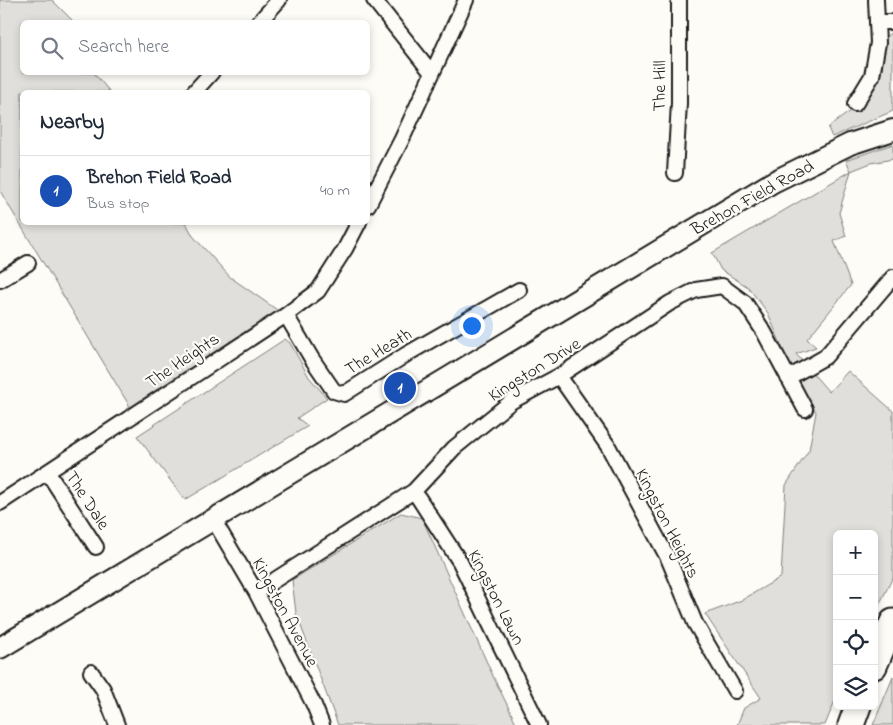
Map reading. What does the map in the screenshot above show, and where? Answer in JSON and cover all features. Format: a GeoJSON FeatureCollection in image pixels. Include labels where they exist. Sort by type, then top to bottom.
{"type":"FeatureCollection","features":[{"type":"Feature","properties":{"kind":"highway"},"geometry":{"type":"LineString","coordinates":[[874,665],[893,622]]}},
{"type":"Feature","properties":{"kind":"highway"},"geometry":{"type":"LineString","coordinates":[[851,725],[857,710]]}},
{"type":"Feature","properties":{"kind":"main road","name":"Brehon Field Road"},"geometry":{"type":"LineString","coordinates":[[0,648],[773,182],[850,144],[893,130]]}},
{"type":"Feature","properties":{"kind":"street"},"geometry":{"type":"LineString","coordinates":[[261,20],[279,0]]}},
{"type":"Feature","properties":{"kind":"street"},"geometry":{"type":"LineString","coordinates":[[374,0],[431,72]]}},
{"type":"Feature","properties":{"kind":"street"},"geometry":{"type":"LineString","coordinates":[[370,201],[402,138],[466,0]]}},
{"type":"Feature","properties":{"kind":"street","name":"The Hill"},"geometry":{"type":"LineString","coordinates":[[675,173],[679,102],[679,0]]}},
{"type":"Feature","properties":{"kind":"street"},"geometry":{"type":"LineString","coordinates":[[855,104],[872,76],[878,43],[876,0]]}},
{"type":"Feature","properties":{"kind":"street"},"geometry":{"type":"LineString","coordinates":[[878,22],[893,22]]}},
{"type":"Feature","properties":{"kind":"street"},"geometry":{"type":"LineString","coordinates":[[196,90],[209,75]]}},
{"type":"Feature","properties":{"kind":"street","name":"The Heights"},"geometry":{"type":"LineString","coordinates":[[0,503],[48,473],[318,291],[345,249],[357,225]]}},
{"type":"Feature","properties":{"kind":"street"},"geometry":{"type":"LineString","coordinates":[[0,280],[28,263]]}},
{"type":"Feature","properties":{"kind":"street"},"geometry":{"type":"LineString","coordinates":[[788,378],[825,357],[893,277]]}},
{"type":"Feature","properties":{"kind":"street","name":"Kingston Drive"},"geometry":{"type":"LineString","coordinates":[[256,592],[414,491],[454,448],[512,401],[559,376],[670,303],[696,290],[722,286],[745,303],[764,332],[805,409]]}},
{"type":"Feature","properties":{"kind":"street","name":"The Heath"},"geometry":{"type":"LineString","coordinates":[[286,314],[312,359],[334,391],[344,394],[407,354],[519,290]]}},
{"type":"Feature","properties":{"kind":"street","name":"Kingston Heights"},"geometry":{"type":"LineString","coordinates":[[559,376],[608,446],[669,560],[695,623],[735,691]]}},
{"type":"Feature","properties":{"kind":"street","name":"The Dale"},"geometry":{"type":"LineString","coordinates":[[48,473],[96,548]]}},
{"type":"Feature","properties":{"kind":"street","name":"Kingston Lawn"},"geometry":{"type":"LineString","coordinates":[[414,491],[460,562],[539,725]]}},
{"type":"Feature","properties":{"kind":"street","name":"Kingston Avenue"},"geometry":{"type":"LineString","coordinates":[[213,519],[256,592],[314,705],[322,725]]}},
{"type":"Feature","properties":{"kind":"street"},"geometry":{"type":"LineString","coordinates":[[91,672],[103,690],[117,725]]}},
{"type":"Feature","properties":{"kind":"shaded area"},"geometry":{"type":"Polygon","coordinates":[[[0,0],[52,0],[72,20],[20,20],[20,75],[96,75],[108,90],[20,90],[20,224],[0,191],[0,0]]]}},
{"type":"Feature","properties":{"kind":"shaded area"},"geometry":{"type":"Polygon","coordinates":[[[893,32],[893,111],[832,137],[828,128],[857,106],[876,85],[880,77],[884,40],[893,32]]]}},
{"type":"Feature","properties":{"kind":"shaded area"},"geometry":{"type":"Polygon","coordinates":[[[893,144],[893,159],[871,163],[851,171],[846,160],[893,144]]]}},
{"type":"Feature","properties":{"kind":"shaded area"},"geometry":{"type":"Polygon","coordinates":[[[851,171],[839,213],[846,236],[834,241],[851,285],[807,339],[816,347],[796,354],[829,392],[848,371],[893,411],[893,577],[878,607],[878,530],[833,530],[833,706],[825,725],[737,725],[744,708],[761,698],[705,614],[742,600],[781,577],[786,485],[809,450],[816,412],[786,357],[768,313],[748,287],[721,270],[712,253],[851,171]]]}},
{"type":"Feature","properties":{"kind":"shaded area"},"geometry":{"type":"Polygon","coordinates":[[[20,225],[187,225],[193,236],[230,277],[280,312],[132,410],[20,225]]]}},
{"type":"Feature","properties":{"kind":"shaded area"},"geometry":{"type":"Polygon","coordinates":[[[285,339],[290,343],[309,377],[327,398],[297,418],[308,426],[185,500],[137,436],[285,339]]]}},
{"type":"Feature","properties":{"kind":"shaded area"},"geometry":{"type":"Polygon","coordinates":[[[401,513],[422,518],[517,725],[338,725],[296,613],[292,580],[401,513]]]}},
{"type":"Feature","properties":{"kind":"shaded area"},"geometry":{"type":"Polygon","coordinates":[[[893,677],[893,725],[873,725],[893,677]]]}},
{"type":"Feature","properties":{"kind":"place","name":"Brehon Field Road"},"geometry":{"type":"Point","coordinates":[400,388]}}]}
